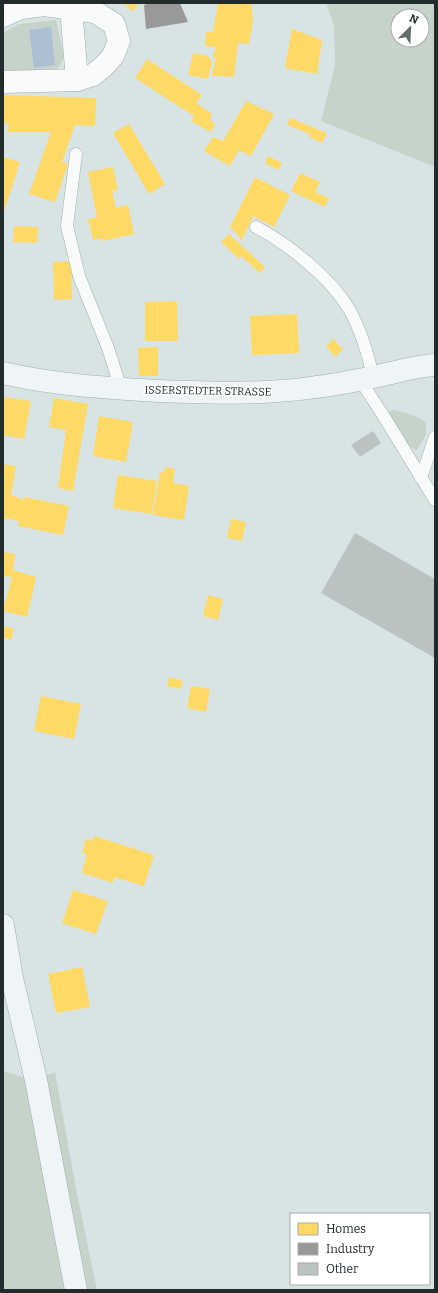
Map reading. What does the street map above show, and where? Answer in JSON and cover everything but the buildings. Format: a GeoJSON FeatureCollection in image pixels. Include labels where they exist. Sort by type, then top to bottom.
{"type":"FeatureCollection","features":[{"type":"Feature","properties":{"kind":"street"},"geometry":{"type":"LineString","coordinates":[[3,16],[21,8],[44,5],[96,12],[114,24],[119,41],[113,56],[104,66],[92,75],[77,80],[3,82]]}},
{"type":"Feature","properties":{"kind":"street"},"geometry":{"type":"LineString","coordinates":[[71,8],[77,80]]}},
{"type":"Feature","properties":{"kind":"street","name":"ISSERSTEDTER STRASSE"},"geometry":{"type":"LineString","coordinates":[[3,373],[52,383],[80,386],[217,393],[271,392],[316,387],[366,379],[423,366],[435,365]]}},
{"type":"Feature","properties":{"kind":"street"},"geometry":{"type":"LineString","coordinates":[[3,925],[12,978],[39,1099],[76,1290]]}},
{"type":"Feature","properties":{"kind":"lane"},"geometry":{"type":"LineString","coordinates":[[76,154],[68,226],[79,276],[108,348],[121,389]]}},
{"type":"Feature","properties":{"kind":"lane"},"geometry":{"type":"LineString","coordinates":[[256,227],[276,238],[302,259],[332,286],[349,308],[368,352],[366,379],[383,415],[435,500]]}},
{"type":"Feature","properties":{"kind":"lane"},"geometry":{"type":"LineString","coordinates":[[421,478],[435,437]]}},
{"type":"Feature","properties":{"kind":"shaded area"},"geometry":{"type":"Polygon","coordinates":[[[326,3],[435,3],[435,167],[321,121],[335,65],[334,25],[326,3]]]}},
{"type":"Feature","properties":{"kind":"shaded area"},"geometry":{"type":"Polygon","coordinates":[[[56,20],[64,57],[59,67],[51,73],[3,76],[3,33],[19,24],[56,20]]]}},
{"type":"Feature","properties":{"kind":"shaded area"},"geometry":{"type":"Polygon","coordinates":[[[392,410],[410,414],[426,422],[426,435],[417,450],[408,446],[387,414],[392,410]]]}},
{"type":"Feature","properties":{"kind":"shaded area"},"geometry":{"type":"Polygon","coordinates":[[[3,1071],[26,1078],[69,1290],[3,1290],[3,1071]]]}},
{"type":"Feature","properties":{"kind":"shaded area"},"geometry":{"type":"Polygon","coordinates":[[[55,1072],[76,1189],[97,1290],[76,1290],[36,1080],[55,1072]]]}},
{"type":"Feature","properties":{"kind":"water"},"geometry":{"type":"Polygon","coordinates":[[[51,27],[55,65],[34,68],[29,30],[51,27]]]}}]}
